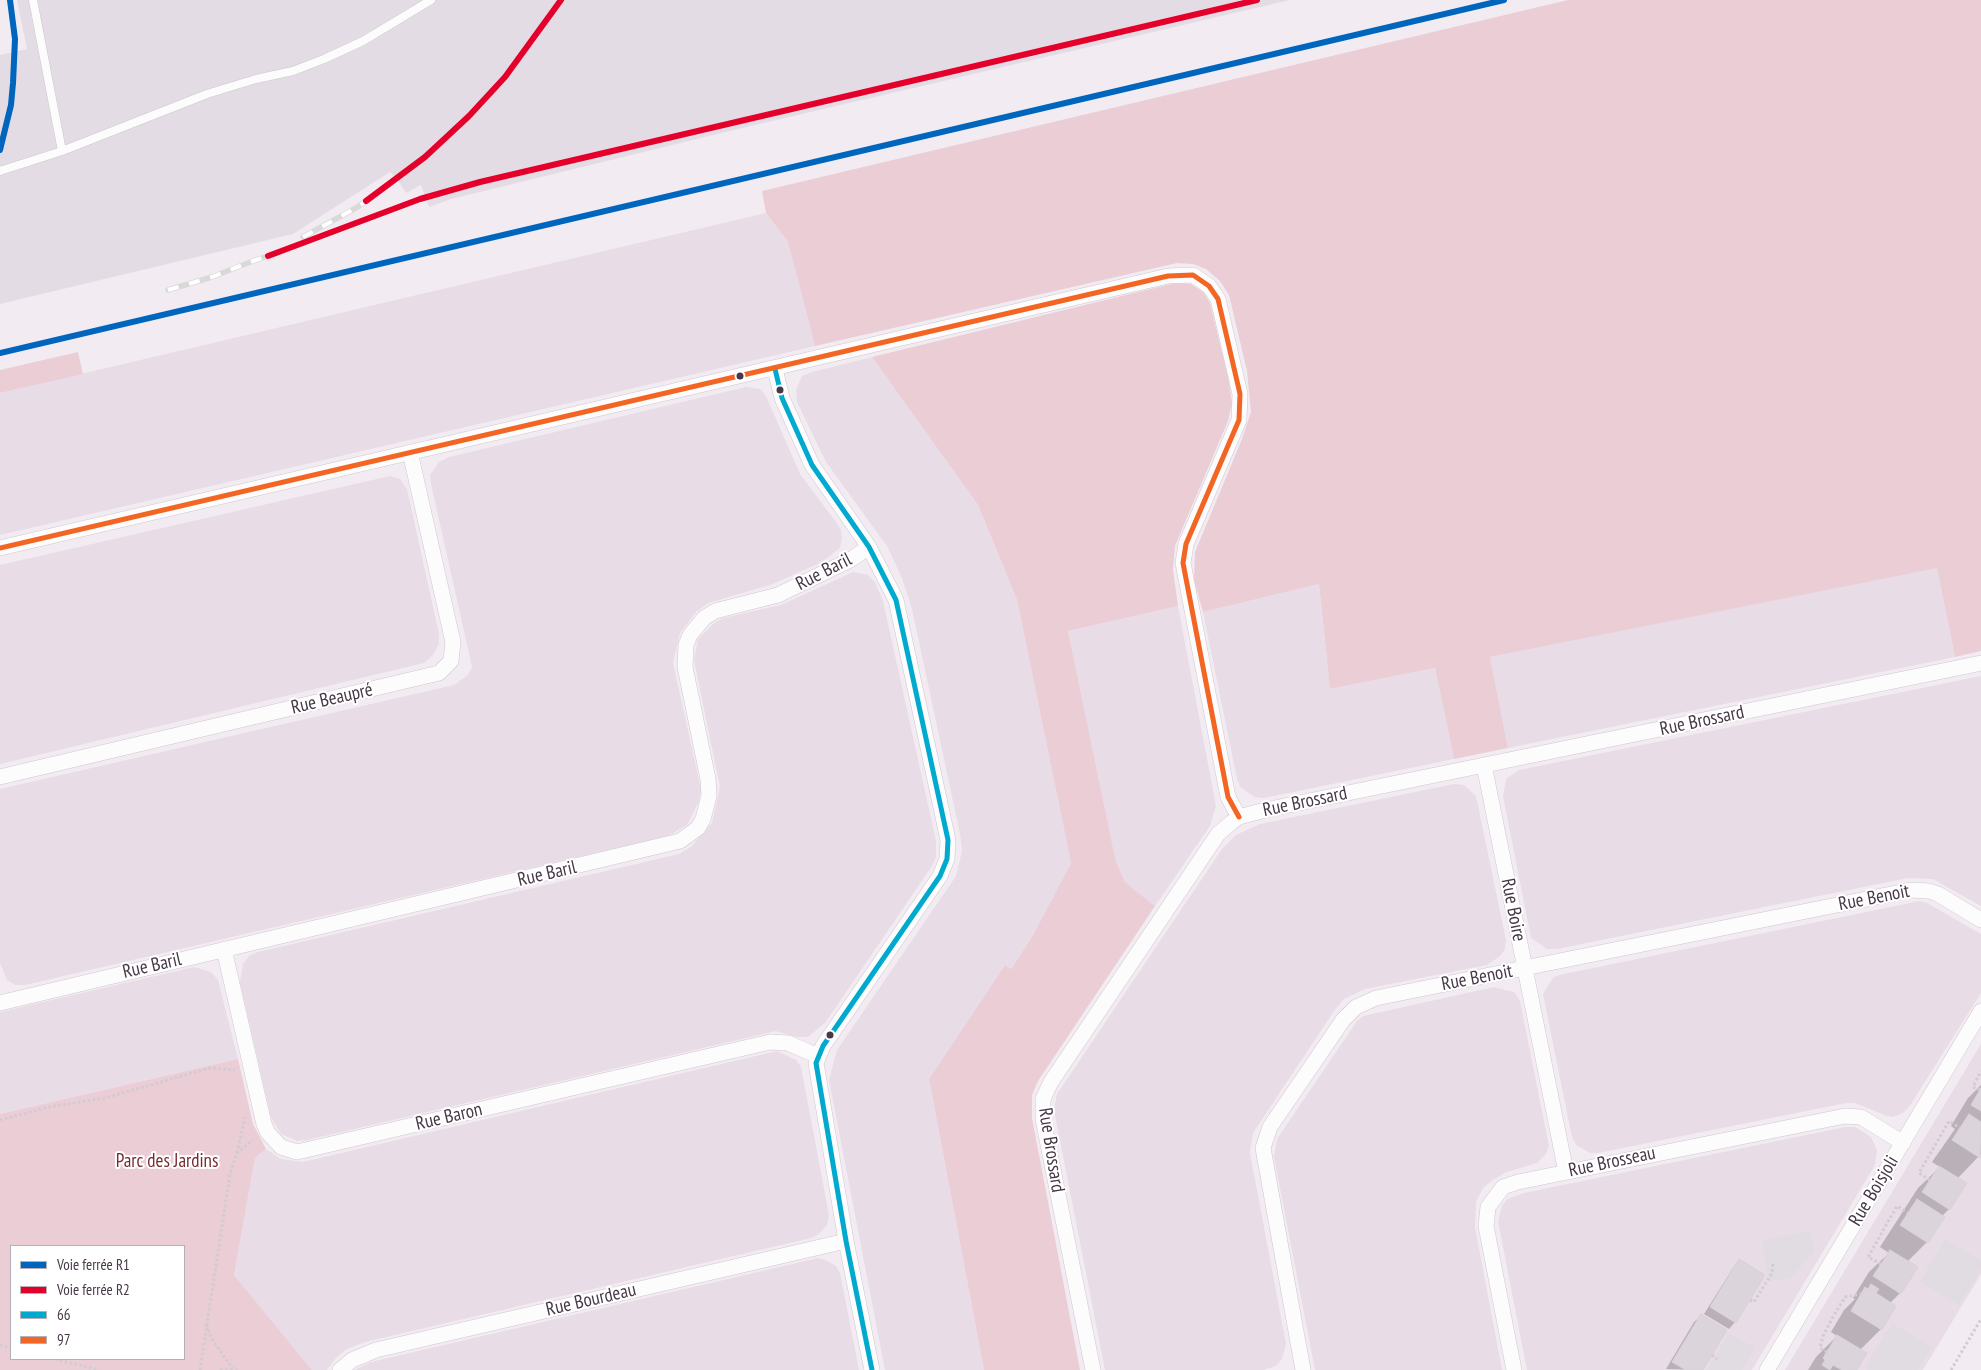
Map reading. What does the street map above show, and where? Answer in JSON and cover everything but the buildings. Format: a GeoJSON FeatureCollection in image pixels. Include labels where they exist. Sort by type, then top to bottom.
{"type":"FeatureCollection","features":[{"type":"Feature","properties":{"kind":"street"},"geometry":{"type":"LineString","coordinates":[[0,548],[1183,274],[1202,279],[1214,292],[1221,307],[1238,383],[1240,412],[1186,544],[1183,571],[1228,796],[1239,817]]}},
{"type":"Feature","properties":{"kind":"street"},"geometry":{"type":"LineString","coordinates":[[775,369],[782,398],[812,465],[869,547],[896,600],[948,840],[947,859],[940,876],[818,1056],[816,1071],[846,1241],[872,1370]]}},
{"type":"Feature","properties":{"kind":"street","name":"Rue Beaupré"},"geometry":{"type":"LineString","coordinates":[[0,777],[439,673],[451,661],[453,642],[410,452]]}},
{"type":"Feature","properties":{"kind":"street","name":"Rue Baril"},"geometry":{"type":"LineString","coordinates":[[0,1002],[671,844],[690,835],[703,820],[709,787],[684,667],[686,645],[690,635],[704,618],[715,611],[778,595],[850,560],[869,547]]}},
{"type":"Feature","properties":{"kind":"street","name":"Rue Brossard"},"geometry":{"type":"LineString","coordinates":[[1093,1370],[1044,1119],[1043,1099],[1051,1082],[1218,834],[1239,817],[1981,664]]}},
{"type":"Feature","properties":{"kind":"street","name":"Rue Boire"},"geometry":{"type":"LineString","coordinates":[[1484,765],[1566,1172]]}},
{"type":"Feature","properties":{"kind":"street","name":"Rue Benoit"},"geometry":{"type":"LineString","coordinates":[[1303,1370],[1263,1158],[1266,1134],[1343,1020],[1356,1007],[1376,998],[1911,890],[1929,890],[1981,920]]}},
{"type":"Feature","properties":{"kind":"street","name":"Rue Baron"},"geometry":{"type":"LineString","coordinates":[[224,950],[260,1111],[268,1133],[281,1147],[297,1152],[770,1042],[788,1043],[818,1056]]}},
{"type":"Feature","properties":{"kind":"street","name":"Rue Boisjoli"},"geometry":{"type":"LineString","coordinates":[[1767,1370],[1981,1011]]}},
{"type":"Feature","properties":{"kind":"street","name":"Rue Brosseau"},"geometry":{"type":"LineString","coordinates":[[1514,1370],[1486,1226],[1488,1207],[1496,1194],[1510,1184],[1845,1116],[1861,1117],[1903,1143]]}},
{"type":"Feature","properties":{"kind":"street","name":"Rue Bourdeau"},"geometry":{"type":"LineString","coordinates":[[340,1370],[352,1360],[376,1350],[846,1241]]}},
{"type":"Feature","properties":{"kind":"lane"},"geometry":{"type":"LineString","coordinates":[[33,0],[62,151]]}},
{"type":"Feature","properties":{"kind":"lane"},"geometry":{"type":"LineString","coordinates":[[0,172],[62,151],[207,94],[256,79],[294,71],[363,42],[431,0]]}},
{"type":"Feature","properties":{"kind":"path"},"geometry":{"type":"LineString","coordinates":[[0,1120],[48,1107],[105,1098],[210,1068],[232,1071],[250,1067]]}},
{"type":"Feature","properties":{"kind":"path"},"geometry":{"type":"LineString","coordinates":[[1980,1090],[1973,1087],[1981,1071]]}},
{"type":"Feature","properties":{"kind":"path"},"geometry":{"type":"LineString","coordinates":[[200,1370],[230,1174],[237,1153],[246,1109]]}},
{"type":"Feature","properties":{"kind":"path"},"geometry":{"type":"LineString","coordinates":[[1930,1180],[1919,1173],[1949,1121],[1960,1128]]}},
{"type":"Feature","properties":{"kind":"path"},"geometry":{"type":"LineString","coordinates":[[237,1153],[247,1142],[258,1137]]}},
{"type":"Feature","properties":{"kind":"path"},"geometry":{"type":"LineString","coordinates":[[1881,1264],[1868,1257],[1897,1206],[1908,1212]]}},
{"type":"Feature","properties":{"kind":"path"},"geometry":{"type":"LineString","coordinates":[[1750,1300],[1754,1302],[1772,1273],[1772,1264]]}},
{"type":"Feature","properties":{"kind":"path"},"geometry":{"type":"LineString","coordinates":[[1826,1352],[1820,1348],[1823,1336],[1845,1297],[1862,1294]]}},
{"type":"Feature","properties":{"kind":"path"},"geometry":{"type":"LineString","coordinates":[[1951,1370],[1981,1319]]}},
{"type":"Feature","properties":{"kind":"path"},"geometry":{"type":"LineString","coordinates":[[206,1324],[212,1339],[233,1369]]}},
{"type":"Feature","properties":{"kind":"path"},"geometry":{"type":"LineString","coordinates":[[1712,1355],[1717,1359]]}},
{"type":"Feature","properties":{"kind":"path"},"geometry":{"type":"LineString","coordinates":[[59,1360],[99,1370]]}},
{"type":"Feature","properties":{"kind":"path"},"geometry":{"type":"LineString","coordinates":[[77,1370],[78,1365]]}},
{"type":"Feature","properties":{"kind":"path"},"geometry":{"type":"LineString","coordinates":[[220,1370],[238,1370]]}},
{"type":"Feature","properties":{"kind":"shaded area"},"geometry":{"type":"Polygon","coordinates":[[[17,0],[1290,0],[738,129],[451,199],[429,207],[421,185],[406,193],[390,172],[293,234],[0,304],[0,55],[27,49],[17,0]]]}},
{"type":"Feature","properties":{"kind":"shaded area"},"geometry":{"type":"Polygon","coordinates":[[[766,213],[788,242],[815,346],[0,535],[0,393],[766,213]]]}},
{"type":"Feature","properties":{"kind":"shaded area"},"geometry":{"type":"Polygon","coordinates":[[[872,357],[978,505],[1017,600],[1071,863],[1032,937],[1011,969],[1005,965],[929,1079],[984,1370],[885,1370],[829,1080],[837,1050],[956,876],[962,851],[912,609],[902,578],[887,546],[826,462],[797,402],[796,390],[802,376],[872,357]]]}},
{"type":"Feature","properties":{"kind":"shaded area"},"geometry":{"type":"Polygon","coordinates":[[[746,387],[760,389],[766,396],[800,474],[836,522],[841,530],[842,539],[840,548],[822,562],[773,584],[708,603],[696,612],[680,633],[673,663],[701,789],[699,801],[687,825],[668,836],[25,985],[15,985],[7,980],[0,963],[0,789],[454,685],[468,675],[472,667],[431,484],[430,475],[439,462],[449,457],[746,387]]]}},
{"type":"Feature","properties":{"kind":"shaded area"},"geometry":{"type":"Polygon","coordinates":[[[390,476],[400,479],[407,489],[439,634],[439,644],[433,655],[424,663],[0,764],[0,565],[390,476]]]}},
{"type":"Feature","properties":{"kind":"shaded area"},"geometry":{"type":"Polygon","coordinates":[[[1937,567],[1955,657],[1508,748],[1490,657],[1937,567]]]}},
{"type":"Feature","properties":{"kind":"shaded area"},"geometry":{"type":"Polygon","coordinates":[[[853,572],[868,575],[875,582],[883,601],[936,841],[936,857],[932,866],[825,1023],[808,1037],[796,1037],[776,1031],[307,1140],[297,1141],[281,1134],[271,1117],[240,982],[243,964],[249,956],[258,952],[679,854],[691,847],[712,823],[720,787],[694,660],[698,639],[714,623],[723,618],[781,605],[853,572]]]}},
{"type":"Feature","properties":{"kind":"shaded area"},"geometry":{"type":"Polygon","coordinates":[[[1319,584],[1330,689],[1435,668],[1454,759],[1264,798],[1255,797],[1241,788],[1237,779],[1203,612],[1319,584]]]}},
{"type":"Feature","properties":{"kind":"shaded area"},"geometry":{"type":"Polygon","coordinates":[[[1178,606],[1216,806],[1210,826],[1155,906],[1125,882],[1116,862],[1068,631],[1178,606]]]}},
{"type":"Feature","properties":{"kind":"shaded area"},"geometry":{"type":"Polygon","coordinates":[[[1981,676],[1981,906],[1933,879],[1908,878],[1557,949],[1547,949],[1531,938],[1503,796],[1506,779],[1519,770],[1981,676]]]}},
{"type":"Feature","properties":{"kind":"shaded area"},"geometry":{"type":"Polygon","coordinates":[[[1454,784],[1464,785],[1476,796],[1506,940],[1505,949],[1500,956],[1487,965],[1365,989],[1344,999],[1334,1011],[1253,1133],[1250,1153],[1286,1344],[1282,1359],[1276,1366],[1263,1370],[1105,1370],[1054,1110],[1057,1094],[1222,849],[1236,835],[1260,824],[1454,784]]]}},
{"type":"Feature","properties":{"kind":"shaded area"},"geometry":{"type":"Polygon","coordinates":[[[1920,901],[1927,903],[1981,934],[1981,993],[1909,1107],[1903,1113],[1893,1117],[1887,1116],[1855,1103],[1846,1103],[1598,1153],[1590,1153],[1576,1145],[1572,1137],[1543,994],[1553,978],[1559,975],[1920,901]]]}},
{"type":"Feature","properties":{"kind":"shaded area"},"geometry":{"type":"Polygon","coordinates":[[[194,967],[211,972],[218,980],[238,1059],[0,1114],[0,1012],[194,967]]]}},
{"type":"Feature","properties":{"kind":"shaded area"},"geometry":{"type":"Polygon","coordinates":[[[1494,987],[1514,992],[1520,1001],[1549,1146],[1546,1154],[1537,1163],[1504,1173],[1493,1180],[1483,1188],[1476,1202],[1475,1227],[1502,1370],[1315,1370],[1274,1157],[1277,1139],[1357,1021],[1363,1016],[1494,987]]]}},
{"type":"Feature","properties":{"kind":"shaded area"},"geometry":{"type":"Polygon","coordinates":[[[1981,1044],[1981,1274],[1923,1370],[1785,1370],[1981,1044]]]}},
{"type":"Feature","properties":{"kind":"shaded area"},"geometry":{"type":"Polygon","coordinates":[[[777,1051],[796,1060],[801,1067],[829,1215],[827,1225],[819,1234],[811,1238],[365,1342],[347,1349],[336,1358],[327,1370],[312,1370],[234,1275],[255,1158],[266,1149],[281,1159],[303,1162],[777,1051]]]}},
{"type":"Feature","properties":{"kind":"shaded area"},"geometry":{"type":"Polygon","coordinates":[[[1845,1127],[1855,1127],[1871,1137],[1877,1150],[1875,1165],[1752,1370],[1527,1370],[1498,1221],[1502,1206],[1507,1199],[1524,1193],[1845,1127]]]}},
{"type":"Feature","properties":{"kind":"shaded area"},"geometry":{"type":"Polygon","coordinates":[[[1810,1231],[1815,1251],[1790,1278],[1769,1281],[1762,1240],[1810,1231]]]}},
{"type":"Feature","properties":{"kind":"shaded area"},"geometry":{"type":"Polygon","coordinates":[[[1945,1239],[1981,1261],[1981,1269],[1959,1305],[1920,1282],[1945,1239]]]}},
{"type":"Feature","properties":{"kind":"shaded area"},"geometry":{"type":"Polygon","coordinates":[[[818,1258],[836,1266],[840,1273],[859,1370],[354,1370],[371,1362],[818,1258]]]}},
{"type":"Feature","properties":{"kind":"shaded area"},"geometry":{"type":"Polygon","coordinates":[[[1892,1323],[1932,1347],[1918,1370],[1868,1370],[1865,1368],[1892,1323]]]}},
{"type":"Feature","properties":{"kind":"shaded area"},"geometry":{"type":"Polygon","coordinates":[[[1729,1333],[1755,1348],[1742,1370],[1707,1370],[1729,1333]]]}},
{"type":"Feature","properties":{"kind":"green space"},"geometry":{"type":"Polygon","coordinates":[[[1568,0],[1981,0],[1981,651],[1955,657],[1937,568],[1490,657],[1508,748],[1454,759],[1435,668],[1330,689],[1319,584],[1203,612],[1194,581],[1195,552],[1242,439],[1251,412],[1247,371],[1229,295],[1220,281],[1206,269],[1193,264],[1177,263],[815,346],[788,242],[766,213],[762,191],[1568,0]]]}},
{"type":"Feature","properties":{"kind":"green space"},"geometry":{"type":"Polygon","coordinates":[[[1175,283],[1191,284],[1203,292],[1210,303],[1228,377],[1232,403],[1228,421],[1175,546],[1173,570],[1178,606],[1068,631],[1116,862],[1125,882],[1155,906],[1038,1081],[1032,1095],[1032,1118],[1080,1370],[984,1370],[929,1079],[1005,965],[1011,969],[1032,937],[1071,863],[1017,600],[978,505],[872,357],[1175,283]]]}},
{"type":"Feature","properties":{"kind":"green space"},"geometry":{"type":"Polygon","coordinates":[[[78,352],[83,374],[0,393],[0,370],[78,352]]]}},
{"type":"Feature","properties":{"kind":"green space","name":"Parc des Jardins"},"geometry":{"type":"Polygon","coordinates":[[[238,1059],[253,1124],[266,1149],[255,1158],[234,1275],[312,1370],[0,1370],[0,1114],[238,1059]]]}},
{"type":"Feature","properties":{"kind":"railway"},"geometry":{"type":"LineString","coordinates":[[0,150],[11,105],[13,83],[15,39],[10,0]]}},
{"type":"Feature","properties":{"kind":"railway"},"geometry":{"type":"LineString","coordinates":[[303,237],[356,208],[448,137],[505,77],[561,0]]}},
{"type":"Feature","properties":{"kind":"railway"},"geometry":{"type":"LineString","coordinates":[[251,262],[420,199],[480,182],[1257,0]]}},
{"type":"Feature","properties":{"kind":"railway"},"geometry":{"type":"LineString","coordinates":[[168,290],[212,277],[258,259]]}},
{"type":"Feature","properties":{"kind":"rail line","name":"R1"},"geometry":{"type":"LineString","coordinates":[[0,150],[11,105],[13,83],[15,39],[10,0]]}},
{"type":"Feature","properties":{"kind":"rail line","name":"R2"},"geometry":{"type":"LineString","coordinates":[[366,201],[425,157],[469,116],[505,77],[561,0]]}},
{"type":"Feature","properties":{"kind":"rail line","name":"R2"},"geometry":{"type":"LineString","coordinates":[[268,256],[420,199],[480,182],[1257,0]]}},
{"type":"Feature","properties":{"kind":"rail line","name":"R1"},"geometry":{"type":"LineString","coordinates":[[0,353],[1504,0]]}},
{"type":"Feature","properties":{"kind":"transit line","name":"97"},"geometry":{"type":"LineString","coordinates":[[0,548],[1168,276],[1193,275],[1209,286],[1218,299],[1240,394],[1239,420],[1186,544],[1183,563],[1228,797],[1239,817]]}},
{"type":"Feature","properties":{"kind":"transit line","name":"66"},"geometry":{"type":"LineString","coordinates":[[775,369],[782,398],[812,465],[869,547],[896,600],[948,840],[947,859],[940,876],[823,1046],[816,1063],[846,1241],[872,1370]]}}]}
